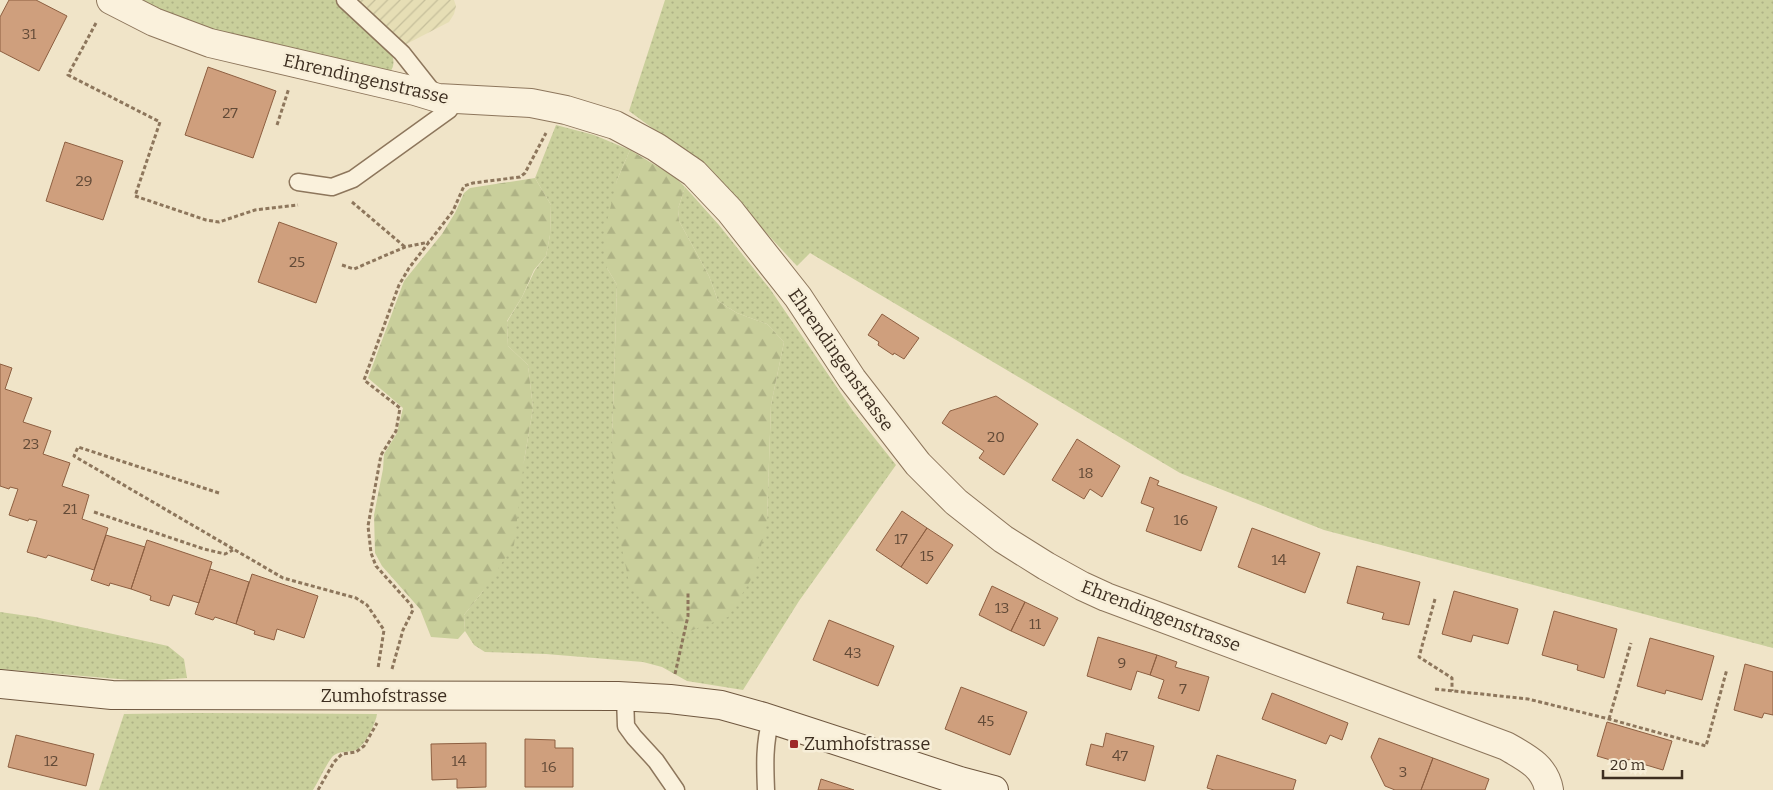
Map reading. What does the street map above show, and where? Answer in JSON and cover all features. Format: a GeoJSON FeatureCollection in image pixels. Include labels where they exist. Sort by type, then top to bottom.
{"type":"FeatureCollection","features":[{"type":"Feature","properties":{"kind":"street","name":"Ehrendingenstrasse"},"geometry":{"type":"LineString","coordinates":[[105,8],[154,22],[210,43],[447,99],[531,103],[566,110],[615,125],[656,147],[694,173],[730,211],[798,297],[852,379],[918,464],[956,502],[1012,545],[1074,582],[1106,597],[1506,746],[1534,762],[1548,782],[1549,790]]}},
{"type":"Feature","properties":{"kind":"street","name":"Zumhofstrasse"},"geometry":{"type":"LineString","coordinates":[[0,684],[112,695],[625,697],[670,699],[721,705],[960,781],[994,790]]}},
{"type":"Feature","properties":{"kind":"lane"},"geometry":{"type":"LineString","coordinates":[[298,182],[332,187],[354,179],[449,110],[447,99],[402,53],[345,0]]}},
{"type":"Feature","properties":{"kind":"lane"},"geometry":{"type":"LineString","coordinates":[[625,697],[626,726],[656,761],[676,790]]}},
{"type":"Feature","properties":{"kind":"lane"},"geometry":{"type":"LineString","coordinates":[[766,790],[765,760],[767,734],[771,720]]}},
{"type":"Feature","properties":{"kind":"path"},"geometry":{"type":"LineString","coordinates":[[105,8],[68,74],[160,122],[134,196],[206,220],[219,222],[255,210],[305,204]]}},
{"type":"Feature","properties":{"kind":"path"},"geometry":{"type":"LineString","coordinates":[[277,125],[291,82]]}},
{"type":"Feature","properties":{"kind":"path"},"geometry":{"type":"LineString","coordinates":[[391,671],[403,630],[413,610],[411,605],[376,566],[371,553],[368,526],[381,455],[396,431],[400,408],[364,380],[399,285],[453,211],[464,186],[473,183],[520,177],[525,173],[549,126]]}},
{"type":"Feature","properties":{"kind":"path"},"geometry":{"type":"LineString","coordinates":[[351,201],[405,247]]}},
{"type":"Feature","properties":{"kind":"path"},"geometry":{"type":"LineString","coordinates":[[342,265],[354,269],[405,247],[429,242]]}},
{"type":"Feature","properties":{"kind":"path"},"geometry":{"type":"LineString","coordinates":[[219,493],[78,447],[74,456],[283,578],[356,598],[367,605],[384,630],[377,672]]}},
{"type":"Feature","properties":{"kind":"path"},"geometry":{"type":"LineString","coordinates":[[94,512],[204,549],[225,554],[234,550]]}},
{"type":"Feature","properties":{"kind":"path"},"geometry":{"type":"LineString","coordinates":[[670,699],[688,616],[688,593]]}},
{"type":"Feature","properties":{"kind":"path"},"geometry":{"type":"LineString","coordinates":[[1435,599],[1419,657],[1452,678],[1452,691]]}},
{"type":"Feature","properties":{"kind":"path"},"geometry":{"type":"LineString","coordinates":[[1610,719],[1631,643]]}},
{"type":"Feature","properties":{"kind":"path"},"geometry":{"type":"LineString","coordinates":[[1433,688],[1528,699],[1610,719],[1706,746],[1727,669]]}},
{"type":"Feature","properties":{"kind":"path"},"geometry":{"type":"LineString","coordinates":[[318,790],[334,762],[342,754],[356,752],[364,746],[380,716]]}},
{"type":"Feature","properties":{"kind":"shaded area"},"geometry":{"type":"Polygon","coordinates":[[[335,0],[454,0],[456,6],[449,22],[391,52],[335,0]]]}},
{"type":"Feature","properties":{"kind":"green space"},"geometry":{"type":"Polygon","coordinates":[[[131,0],[335,0],[391,52],[393,60],[392,69],[390,72],[201,29],[131,0]]]}},
{"type":"Feature","properties":{"kind":"green space"},"geometry":{"type":"Polygon","coordinates":[[[665,0],[1773,0],[1773,648],[1324,530],[1180,473],[810,253],[797,266],[704,166],[629,111],[665,0]]]}},
{"type":"Feature","properties":{"kind":"green space"},"geometry":{"type":"Polygon","coordinates":[[[556,125],[594,135],[630,150],[617,180],[607,268],[617,285],[612,440],[767,520],[771,405],[784,342],[767,324],[737,313],[718,301],[709,276],[679,221],[678,209],[685,187],[719,225],[770,289],[853,411],[896,465],[799,601],[743,690],[687,681],[662,667],[643,662],[546,654],[485,652],[474,645],[465,631],[464,615],[483,591],[524,461],[533,408],[528,365],[508,346],[507,322],[535,270],[546,256],[550,235],[551,205],[535,178],[556,125]]]}},
{"type":"Feature","properties":{"kind":"green space"},"geometry":{"type":"Polygon","coordinates":[[[630,150],[675,177],[685,187],[678,209],[679,221],[709,276],[718,301],[737,313],[767,324],[784,342],[771,405],[767,520],[755,573],[728,617],[676,636],[629,582],[614,511],[612,440],[617,285],[607,268],[604,234],[617,180],[630,150]]]}},
{"type":"Feature","properties":{"kind":"green space"},"geometry":{"type":"Polygon","coordinates":[[[535,178],[551,205],[550,235],[546,256],[534,270],[522,297],[507,321],[508,346],[528,365],[533,408],[524,461],[514,545],[483,591],[464,615],[465,631],[458,639],[431,637],[420,609],[382,566],[375,553],[374,515],[384,454],[397,433],[403,408],[368,378],[404,281],[442,234],[455,213],[464,193],[470,188],[535,178]]]}},
{"type":"Feature","properties":{"kind":"green space"},"geometry":{"type":"Polygon","coordinates":[[[0,612],[35,617],[168,646],[184,659],[187,678],[142,681],[0,669],[0,612]]]}},
{"type":"Feature","properties":{"kind":"green space"},"geometry":{"type":"Polygon","coordinates":[[[124,714],[377,714],[372,729],[363,744],[356,750],[338,753],[333,756],[313,790],[99,790],[124,714]]]}},
{"type":"Feature","properties":{"kind":"building"},"geometry":{"type":"Polygon","coordinates":[[[9,0],[36,0],[67,16],[39,71],[0,51],[0,17],[9,0]]]}},
{"type":"Feature","properties":{"kind":"building"},"geometry":{"type":"Polygon","coordinates":[[[208,67],[276,91],[253,158],[185,135],[208,67]]]}},
{"type":"Feature","properties":{"kind":"building"},"geometry":{"type":"Polygon","coordinates":[[[65,142],[123,161],[103,220],[46,201],[65,142]]]}},
{"type":"Feature","properties":{"kind":"building"},"geometry":{"type":"Polygon","coordinates":[[[279,222],[337,243],[316,303],[258,282],[279,222]]]}},
{"type":"Feature","properties":{"kind":"building"},"geometry":{"type":"Polygon","coordinates":[[[882,314],[919,338],[904,359],[894,353],[893,355],[878,345],[879,342],[868,335],[882,314]]]}},
{"type":"Feature","properties":{"kind":"building"},"geometry":{"type":"Polygon","coordinates":[[[0,364],[12,368],[5,389],[32,398],[23,422],[51,431],[43,454],[70,463],[62,486],[89,495],[82,519],[108,528],[94,570],[48,555],[46,558],[27,552],[37,521],[29,519],[28,521],[9,515],[18,489],[0,486],[0,364]]]}},
{"type":"Feature","properties":{"kind":"building"},"geometry":{"type":"Polygon","coordinates":[[[996,396],[1038,424],[1004,475],[979,458],[984,451],[942,423],[950,411],[996,396]]]}},
{"type":"Feature","properties":{"kind":"building"},"geometry":{"type":"Polygon","coordinates":[[[1077,439],[1120,466],[1102,497],[1090,489],[1084,499],[1052,480],[1077,439]]]}},
{"type":"Feature","properties":{"kind":"building"},"geometry":{"type":"Polygon","coordinates":[[[1150,477],[1159,481],[1157,485],[1217,507],[1201,551],[1146,531],[1154,508],[1141,503],[1150,477]]]}},
{"type":"Feature","properties":{"kind":"building"},"geometry":{"type":"Polygon","coordinates":[[[902,511],[927,528],[901,567],[876,550],[902,511]]]}},
{"type":"Feature","properties":{"kind":"building"},"geometry":{"type":"Polygon","coordinates":[[[927,528],[953,545],[927,584],[901,567],[927,528]]]}},
{"type":"Feature","properties":{"kind":"building"},"geometry":{"type":"Polygon","coordinates":[[[1252,528],[1320,553],[1305,593],[1238,567],[1252,528]]]}},
{"type":"Feature","properties":{"kind":"building"},"geometry":{"type":"Polygon","coordinates":[[[106,535],[145,547],[131,589],[110,583],[109,586],[91,580],[106,535]]]}},
{"type":"Feature","properties":{"kind":"building"},"geometry":{"type":"Polygon","coordinates":[[[147,540],[212,562],[199,603],[173,595],[169,606],[150,600],[151,596],[131,589],[147,540]]]}},
{"type":"Feature","properties":{"kind":"building"},"geometry":{"type":"Polygon","coordinates":[[[1357,566],[1420,582],[1409,625],[1382,619],[1384,613],[1347,603],[1357,566]]]}},
{"type":"Feature","properties":{"kind":"building"},"geometry":{"type":"Polygon","coordinates":[[[210,569],[249,582],[236,624],[215,617],[213,620],[195,614],[210,569]]]}},
{"type":"Feature","properties":{"kind":"building"},"geometry":{"type":"Polygon","coordinates":[[[252,574],[318,596],[304,638],[277,629],[274,640],[254,634],[255,631],[236,624],[252,574]]]}},
{"type":"Feature","properties":{"kind":"building"},"geometry":{"type":"Polygon","coordinates":[[[992,586],[1025,602],[1011,631],[979,615],[992,586]]]}},
{"type":"Feature","properties":{"kind":"building"},"geometry":{"type":"Polygon","coordinates":[[[1454,591],[1518,609],[1508,644],[1473,635],[1471,642],[1442,634],[1454,591]]]}},
{"type":"Feature","properties":{"kind":"building"},"geometry":{"type":"Polygon","coordinates":[[[1025,602],[1058,618],[1044,646],[1011,631],[1025,602]]]}},
{"type":"Feature","properties":{"kind":"building"},"geometry":{"type":"Polygon","coordinates":[[[1554,611],[1617,629],[1604,678],[1577,670],[1578,665],[1542,655],[1554,611]]]}},
{"type":"Feature","properties":{"kind":"building"},"geometry":{"type":"Polygon","coordinates":[[[829,620],[894,646],[878,686],[813,660],[829,620]]]}},
{"type":"Feature","properties":{"kind":"building"},"geometry":{"type":"Polygon","coordinates":[[[1098,637],[1157,655],[1150,675],[1137,671],[1131,690],[1087,676],[1098,637]]]}},
{"type":"Feature","properties":{"kind":"building"},"geometry":{"type":"Polygon","coordinates":[[[1650,638],[1714,656],[1702,700],[1666,690],[1665,694],[1637,686],[1650,638]]]}},
{"type":"Feature","properties":{"kind":"building"},"geometry":{"type":"Polygon","coordinates":[[[1157,655],[1177,662],[1175,667],[1209,677],[1199,711],[1158,698],[1164,680],[1150,675],[1157,655]]]}},
{"type":"Feature","properties":{"kind":"building"},"geometry":{"type":"Polygon","coordinates":[[[1745,664],[1773,672],[1773,715],[1764,713],[1762,718],[1734,710],[1745,664]]]}},
{"type":"Feature","properties":{"kind":"building"},"geometry":{"type":"Polygon","coordinates":[[[961,687],[1027,712],[1010,755],[945,729],[961,687]]]}},
{"type":"Feature","properties":{"kind":"building"},"geometry":{"type":"Polygon","coordinates":[[[1272,693],[1348,723],[1342,740],[1330,735],[1326,744],[1262,719],[1272,693]]]}},
{"type":"Feature","properties":{"kind":"building"},"geometry":{"type":"Polygon","coordinates":[[[1607,722],[1672,741],[1663,770],[1626,759],[1624,764],[1597,756],[1607,722]]]}},
{"type":"Feature","properties":{"kind":"building"},"geometry":{"type":"Polygon","coordinates":[[[1106,733],[1154,746],[1145,781],[1086,765],[1091,744],[1103,747],[1106,733]]]}},
{"type":"Feature","properties":{"kind":"building"},"geometry":{"type":"Polygon","coordinates":[[[16,735],[94,754],[86,786],[8,767],[16,735]]]}},
{"type":"Feature","properties":{"kind":"building"},"geometry":{"type":"Polygon","coordinates":[[[1379,738],[1433,758],[1421,790],[1395,790],[1385,786],[1371,757],[1379,738]]]}},
{"type":"Feature","properties":{"kind":"building"},"geometry":{"type":"Polygon","coordinates":[[[525,739],[555,740],[555,748],[573,748],[573,787],[525,787],[525,739]]]}},
{"type":"Feature","properties":{"kind":"building"},"geometry":{"type":"Polygon","coordinates":[[[486,743],[486,787],[457,788],[457,779],[432,780],[431,744],[486,743]]]}},
{"type":"Feature","properties":{"kind":"building"},"geometry":{"type":"Polygon","coordinates":[[[1217,755],[1296,780],[1293,790],[1214,790],[1207,788],[1217,755]]]}},
{"type":"Feature","properties":{"kind":"building"},"geometry":{"type":"Polygon","coordinates":[[[1433,758],[1489,779],[1485,790],[1421,790],[1433,758]]]}},
{"type":"Feature","properties":{"kind":"building"},"geometry":{"type":"Polygon","coordinates":[[[821,779],[854,790],[818,790],[821,779]]]}},
{"type":"Feature","properties":{"kind":"place","name":"Zumhofstrasse"},"geometry":{"type":"Point","coordinates":[794,744]}}]}
